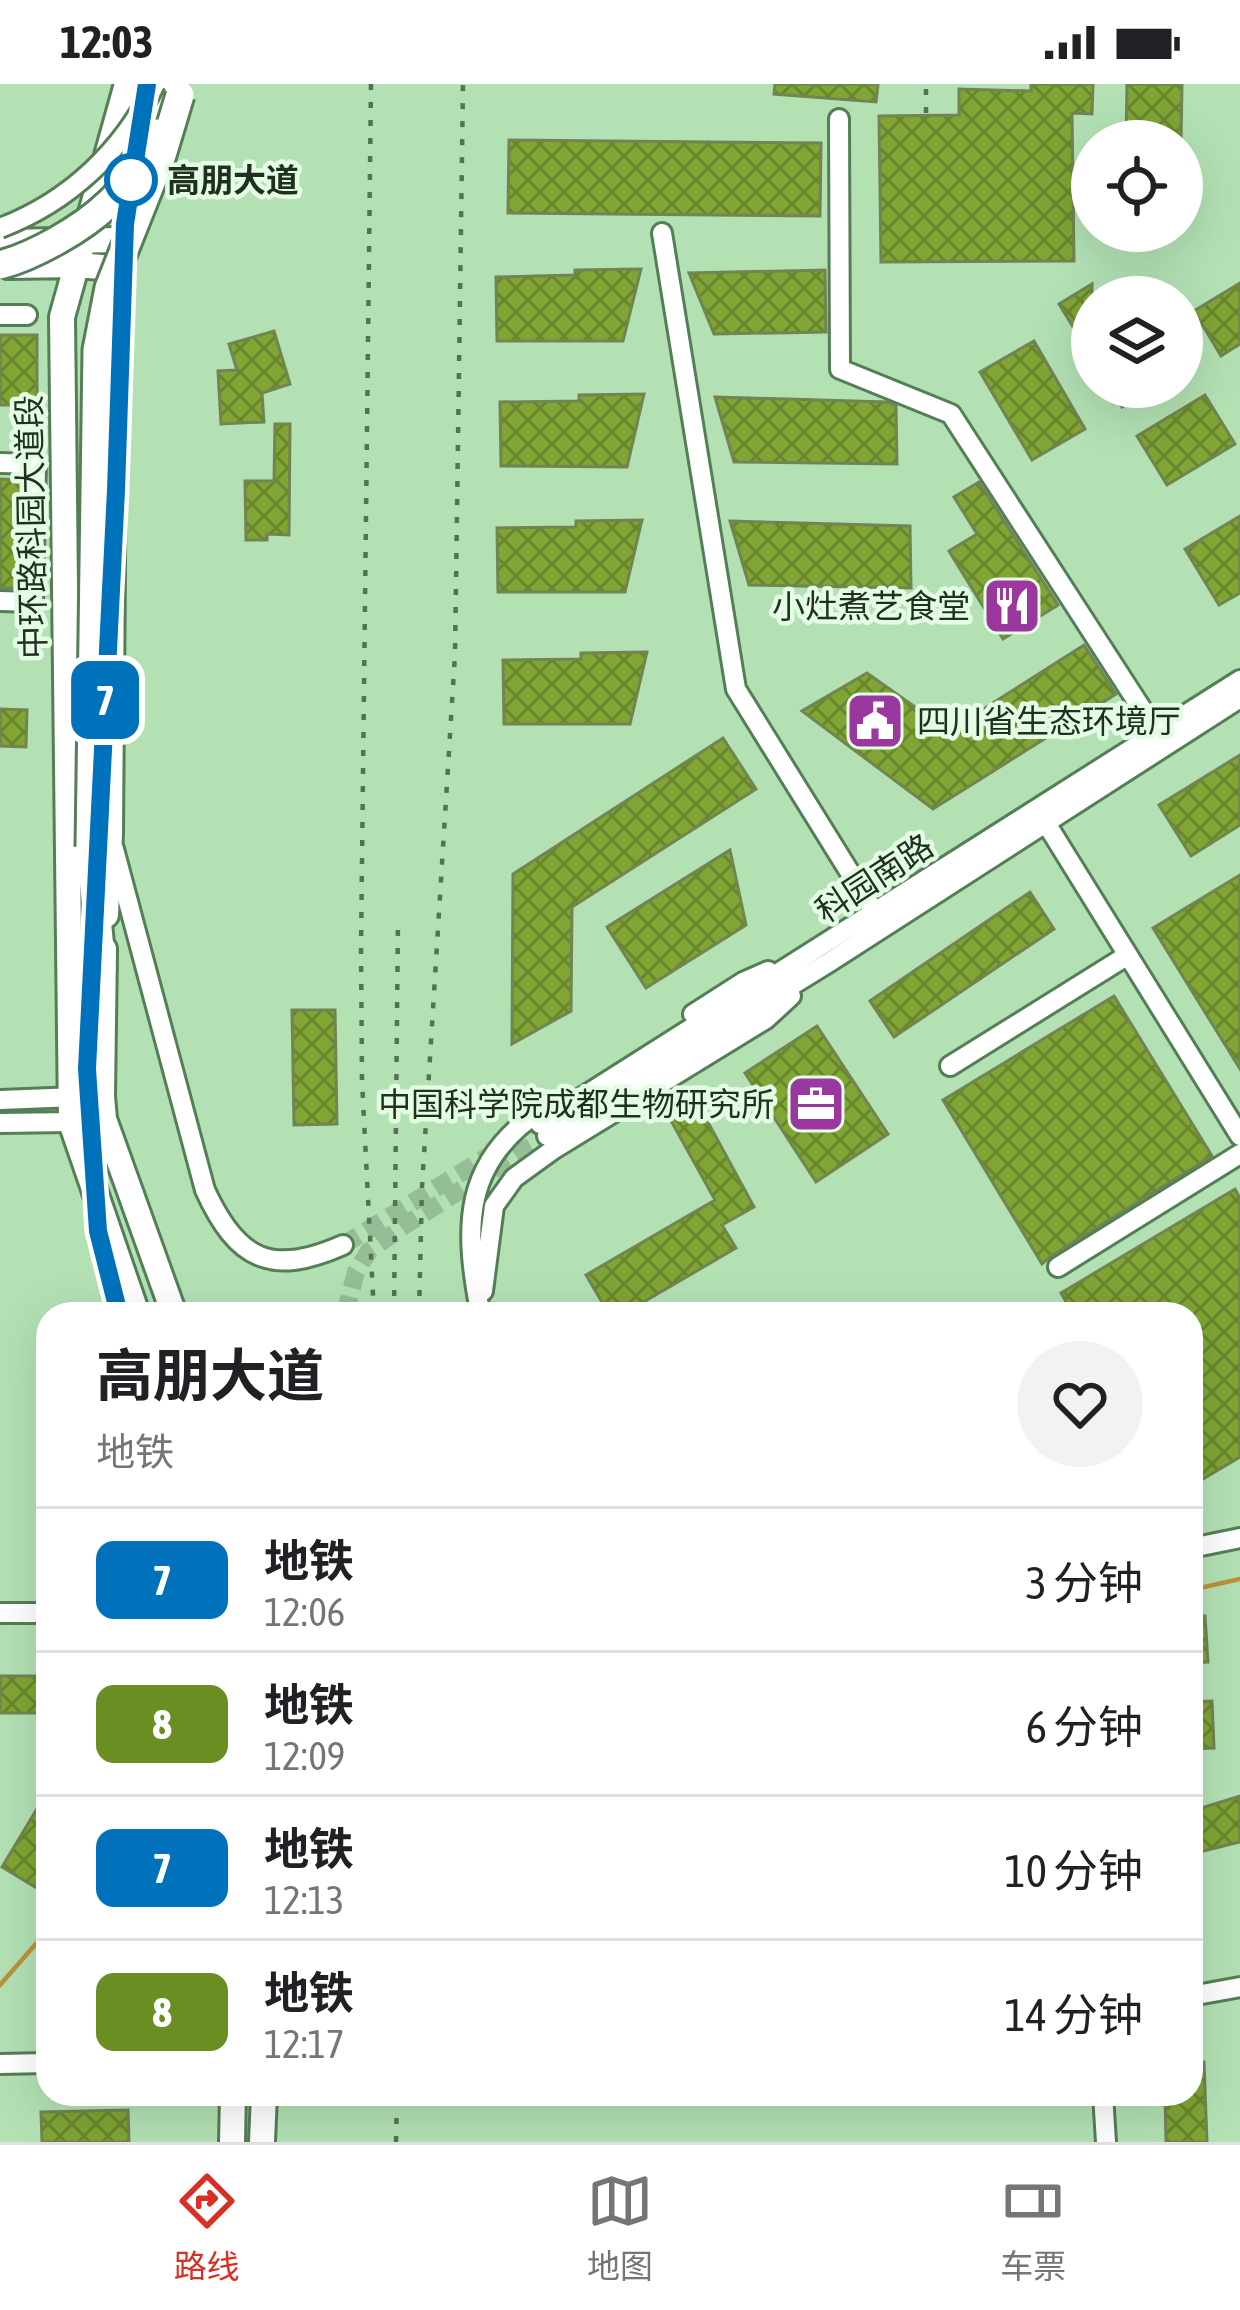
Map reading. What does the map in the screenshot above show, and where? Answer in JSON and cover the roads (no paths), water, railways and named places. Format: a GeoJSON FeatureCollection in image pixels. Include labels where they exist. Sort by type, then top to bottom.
{"type":"FeatureCollection","features":[{"type":"Feature","properties":{"kind":"highway"},"geometry":{"type":"LineString","coordinates":[[0,266],[42,250],[109,204],[131,177],[170,87]]}},
{"type":"Feature","properties":{"kind":"highway"},"geometry":{"type":"LineString","coordinates":[[102,969],[97,350],[109,288],[163,155],[170,87]]}},
{"type":"Feature","properties":{"kind":"main road","name":"中环路科园大道段"},"geometry":{"type":"LineString","coordinates":[[127,84],[62,317],[71,1110],[133,1302]]}},
{"type":"Feature","properties":{"kind":"main road"},"geometry":{"type":"LineString","coordinates":[[100,841],[113,268],[170,87]]}},
{"type":"Feature","properties":{"kind":"main road"},"geometry":{"type":"LineString","coordinates":[[0,242],[120,240]]}},
{"type":"Feature","properties":{"kind":"main road"},"geometry":{"type":"LineString","coordinates":[[0,266],[113,268]]}},
{"type":"Feature","properties":{"kind":"main road"},"geometry":{"type":"LineString","coordinates":[[102,969],[103,1107],[170,1302]]}},
{"type":"Feature","properties":{"kind":"main road"},"geometry":{"type":"LineString","coordinates":[[232,2142],[233,2106]]}},
{"type":"Feature","properties":{"kind":"main road"},"geometry":{"type":"LineString","coordinates":[[262,2142],[264,2106]]}},
{"type":"Feature","properties":{"kind":"street"},"geometry":{"type":"LineString","coordinates":[[0,228],[39,210],[82,181],[170,87]]}},
{"type":"Feature","properties":{"kind":"street"},"geometry":{"type":"LineString","coordinates":[[839,119],[840,369],[952,414],[1157,734]]}},
{"type":"Feature","properties":{"kind":"street"},"geometry":{"type":"LineString","coordinates":[[662,233],[736,689],[875,913]]}},
{"type":"Feature","properties":{"kind":"street"},"geometry":{"type":"LineString","coordinates":[[0,315],[27,315]]}},
{"type":"Feature","properties":{"kind":"street"},"geometry":{"type":"LineString","coordinates":[[0,463],[36,464],[33,602],[0,602]]}},
{"type":"Feature","properties":{"kind":"street","name":"科园南路"},"geometry":{"type":"LineString","coordinates":[[823,956],[875,913],[1240,680]]}},
{"type":"Feature","properties":{"kind":"street","name":"科园南路"},"geometry":{"type":"LineString","coordinates":[[544,1131],[1046,823],[1240,698]]}},
{"type":"Feature","properties":{"kind":"street"},"geometry":{"type":"LineString","coordinates":[[1046,823],[1240,1136]]}},
{"type":"Feature","properties":{"kind":"street"},"geometry":{"type":"LineString","coordinates":[[100,841],[205,1190],[219,1222],[237,1245],[284,1262],[313,1258],[343,1245]]}},
{"type":"Feature","properties":{"kind":"street"},"geometry":{"type":"LineString","coordinates":[[478,1302],[472,1266],[472,1202],[493,1157],[544,1131],[743,982],[823,956]]}},
{"type":"Feature","properties":{"kind":"street"},"geometry":{"type":"LineString","coordinates":[[950,1066],[1128,956]]}},
{"type":"Feature","properties":{"kind":"street"},"geometry":{"type":"LineString","coordinates":[[0,1100],[71,1110]]}},
{"type":"Feature","properties":{"kind":"street"},"geometry":{"type":"LineString","coordinates":[[0,1123],[103,1107]]}},
{"type":"Feature","properties":{"kind":"street"},"geometry":{"type":"LineString","coordinates":[[481,1302],[494,1206],[544,1131]]}},
{"type":"Feature","properties":{"kind":"street"},"geometry":{"type":"LineString","coordinates":[[1058,1267],[1240,1154]]}},
{"type":"Feature","properties":{"kind":"street"},"geometry":{"type":"LineString","coordinates":[[1203,1546],[1240,1538]]}},
{"type":"Feature","properties":{"kind":"street"},"geometry":{"type":"LineString","coordinates":[[0,1613],[36,1613]]}},
{"type":"Feature","properties":{"kind":"street"},"geometry":{"type":"LineString","coordinates":[[1203,1994],[1240,1987]]}},
{"type":"Feature","properties":{"kind":"street"},"geometry":{"type":"LineString","coordinates":[[0,2064],[36,2063]]}},
{"type":"Feature","properties":{"kind":"street"},"geometry":{"type":"LineString","coordinates":[[1104,2106],[1106,2142]]}},
{"type":"Feature","properties":{"kind":"waterway"},"geometry":{"type":"LineString","coordinates":[[1203,1587],[1240,1579]]}},
{"type":"Feature","properties":{"kind":"waterway"},"geometry":{"type":"LineString","coordinates":[[0,1985],[36,1944]]}},
{"type":"Feature","properties":{"kind":"tunnel"},"geometry":{"type":"LineString","coordinates":[[348,1302],[356,1272],[369,1251],[547,1136]]}},
{"type":"Feature","properties":{"kind":"tunnel"},"geometry":{"type":"LineString","coordinates":[[343,1245],[500,1149]]}},
{"type":"Feature","properties":{"kind":"railway"},"geometry":{"type":"LineString","coordinates":[[371,84],[361,948],[362,1081],[373,1302]]}},
{"type":"Feature","properties":{"kind":"railway"},"geometry":{"type":"LineString","coordinates":[[419,1302],[422,1187],[455,654],[463,84]]}},
{"type":"Feature","properties":{"kind":"railway"},"geometry":{"type":"LineString","coordinates":[[926,84],[926,113]]}},
{"type":"Feature","properties":{"kind":"railway"},"geometry":{"type":"LineString","coordinates":[[394,1302],[398,919]]}},
{"type":"Feature","properties":{"kind":"railway"},"geometry":{"type":"LineString","coordinates":[[396,2142],[397,2106]]}},
{"type":"Feature","properties":{"kind":"metro line","name":"7"},"geometry":{"type":"LineString","coordinates":[[116,1302],[98,1231],[87,1069],[125,224],[147,84]]}},
{"type":"Feature","properties":{"kind":"place","name":"高朋大道"},"geometry":{"type":"Point","coordinates":[131,180]}},
{"type":"Feature","properties":{"kind":"place","name":"小灶煮艺食堂"},"geometry":{"type":"Point","coordinates":[1012,606]}},
{"type":"Feature","properties":{"kind":"place","name":"四川省生态环境厅"},"geometry":{"type":"Point","coordinates":[875,721]}},
{"type":"Feature","properties":{"kind":"place","name":"中国科学院成都生物研究所"},"geometry":{"type":"Point","coordinates":[816,1104]}}]}
